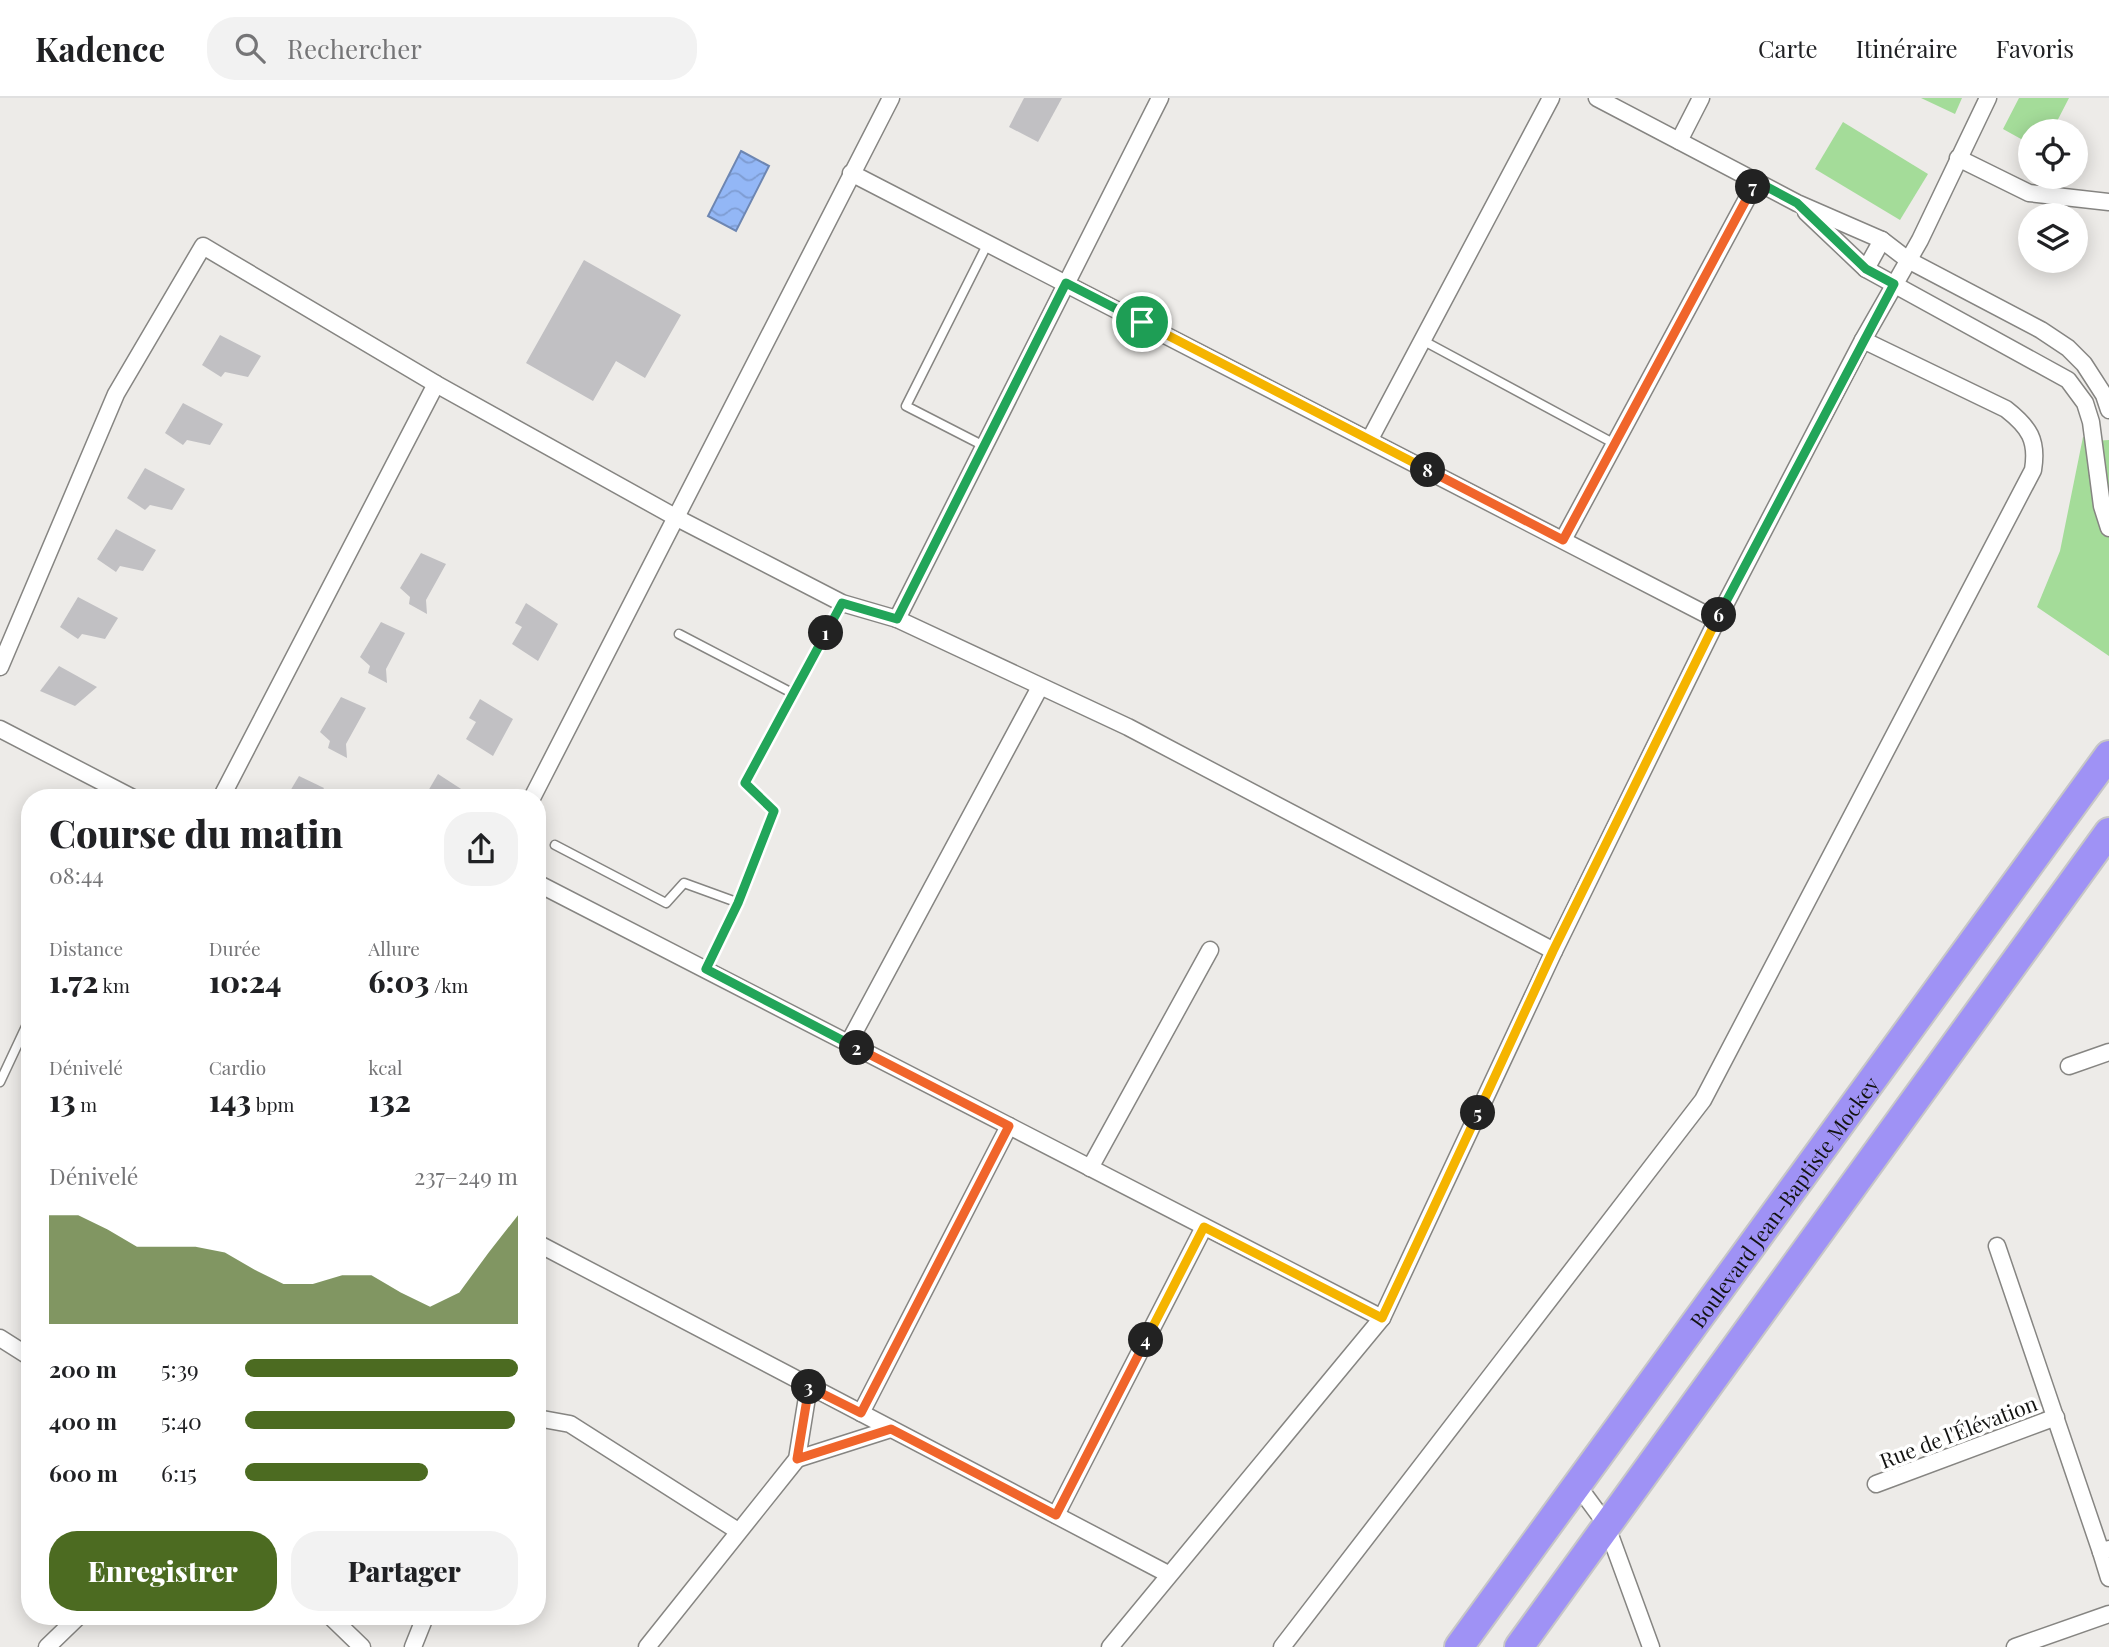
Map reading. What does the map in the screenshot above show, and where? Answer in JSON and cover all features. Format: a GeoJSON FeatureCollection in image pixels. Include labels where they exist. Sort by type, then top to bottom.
{"type":"FeatureCollection","features":[{"type":"Feature","properties":{"kind":"highway","name":"Boulevard Jean-Baptiste Mockey"},"geometry":{"type":"LineString","coordinates":[[1459,1647],[2109,755]]}},
{"type":"Feature","properties":{"kind":"highway"},"geometry":{"type":"LineString","coordinates":[[1519,1647],[2109,832]]}},
{"type":"Feature","properties":{"kind":"street"},"geometry":{"type":"LineString","coordinates":[[537,789],[891,98]]}},
{"type":"Feature","properties":{"kind":"street"},"geometry":{"type":"LineString","coordinates":[[897,619],[1160,98]]}},
{"type":"Feature","properties":{"kind":"street"},"geometry":{"type":"LineString","coordinates":[[1370,439],[1551,98]]}},
{"type":"Feature","properties":{"kind":"street"},"geometry":{"type":"LineString","coordinates":[[1597,98],[1797,203],[1882,240],[1908,260],[2041,330],[2068,348],[2092,375],[2109,410]]}},
{"type":"Feature","properties":{"kind":"street"},"geometry":{"type":"LineString","coordinates":[[1679,141],[1701,98]]}},
{"type":"Feature","properties":{"kind":"street"},"geometry":{"type":"LineString","coordinates":[[1110,1647],[1382,1318],[1553,951],[1717,620],[1863,340],[1908,260],[1988,98]]}},
{"type":"Feature","properties":{"kind":"street"},"geometry":{"type":"LineString","coordinates":[[1958,158],[2029,193],[2109,202]]}},
{"type":"Feature","properties":{"kind":"street"},"geometry":{"type":"LineString","coordinates":[[851,173],[1717,620]]}},
{"type":"Feature","properties":{"kind":"street"},"geometry":{"type":"LineString","coordinates":[[1563,540],[1756,181]]}},
{"type":"Feature","properties":{"kind":"street"},"geometry":{"type":"LineString","coordinates":[[1797,203],[1866,269],[2068,380],[2085,403],[2091,422],[2092,441],[2101,479],[2102,506],[2109,528]]}},
{"type":"Feature","properties":{"kind":"street"},"geometry":{"type":"LineString","coordinates":[[1866,269],[1882,240]]}},
{"type":"Feature","properties":{"kind":"street"},"geometry":{"type":"LineString","coordinates":[[0,667],[116,394],[143,343],[203,246],[436,384],[677,518],[842,603],[897,619],[1128,727],[1553,951]]}},
{"type":"Feature","properties":{"kind":"street"},"geometry":{"type":"LineString","coordinates":[[1282,1647],[1703,1100],[2033,470],[2036,449],[2027,425],[2007,409],[1863,340]]}},
{"type":"Feature","properties":{"kind":"street"},"geometry":{"type":"LineString","coordinates":[[227,789],[436,384]]}},
{"type":"Feature","properties":{"kind":"street"},"geometry":{"type":"LineString","coordinates":[[2101,479],[2109,458]]}},
{"type":"Feature","properties":{"kind":"street"},"geometry":{"type":"LineString","coordinates":[[849,1044],[1040,687]]}},
{"type":"Feature","properties":{"kind":"street"},"geometry":{"type":"LineString","coordinates":[[0,729],[116,789]]}},
{"type":"Feature","properties":{"kind":"street"},"geometry":{"type":"LineString","coordinates":[[546,888],[1382,1318]]}},
{"type":"Feature","properties":{"kind":"street"},"geometry":{"type":"LineString","coordinates":[[1090,1168],[1210,950]]}},
{"type":"Feature","properties":{"kind":"street"},"geometry":{"type":"LineString","coordinates":[[2069,1066],[2109,1052]]}},
{"type":"Feature","properties":{"kind":"street"},"geometry":{"type":"LineString","coordinates":[[861,1413],[1009,1126]]}},
{"type":"Feature","properties":{"kind":"street"},"geometry":{"type":"LineString","coordinates":[[1056,1515],[1204,1227]]}},
{"type":"Feature","properties":{"kind":"street"},"geometry":{"type":"LineString","coordinates":[[1997,1246],[2105,1551],[2109,1578]]}},
{"type":"Feature","properties":{"kind":"street"},"geometry":{"type":"LineString","coordinates":[[546,1248],[1168,1574]]}},
{"type":"Feature","properties":{"kind":"street"},"geometry":{"type":"LineString","coordinates":[[0,1338],[21,1351]]}},
{"type":"Feature","properties":{"kind":"street"},"geometry":{"type":"LineString","coordinates":[[647,1647],[797,1459],[809,1385]]}},
{"type":"Feature","properties":{"kind":"street","name":"Rue de l'Élévation"},"geometry":{"type":"LineString","coordinates":[[1876,1484],[2056,1417]]}},
{"type":"Feature","properties":{"kind":"street"},"geometry":{"type":"LineString","coordinates":[[546,1420],[570,1424],[581,1430],[738,1531]]}},
{"type":"Feature","properties":{"kind":"street"},"geometry":{"type":"LineString","coordinates":[[797,1459],[891,1429]]}},
{"type":"Feature","properties":{"kind":"street"},"geometry":{"type":"LineString","coordinates":[[1578,1486],[1606,1524],[1651,1647]]}},
{"type":"Feature","properties":{"kind":"street"},"geometry":{"type":"LineString","coordinates":[[2015,1647],[2109,1614]]}},
{"type":"Feature","properties":{"kind":"street"},"geometry":{"type":"LineString","coordinates":[[47,1647],[70,1625]]}},
{"type":"Feature","properties":{"kind":"street"},"geometry":{"type":"LineString","coordinates":[[339,1625],[362,1647]]}},
{"type":"Feature","properties":{"kind":"street"},"geometry":{"type":"LineString","coordinates":[[413,1647],[422,1625]]}},
{"type":"Feature","properties":{"kind":"lane"},"geometry":{"type":"LineString","coordinates":[[984,446],[906,406],[988,243]]}},
{"type":"Feature","properties":{"kind":"lane"},"geometry":{"type":"LineString","coordinates":[[1422,340],[1615,443]]}},
{"type":"Feature","properties":{"kind":"lane"},"geometry":{"type":"LineString","coordinates":[[706,969],[738,903],[774,811],[745,783],[842,603]]}},
{"type":"Feature","properties":{"kind":"lane"},"geometry":{"type":"LineString","coordinates":[[679,634],[793,694]]}},
{"type":"Feature","properties":{"kind":"lane"},"geometry":{"type":"LineString","coordinates":[[555,845],[667,903],[684,883],[738,903]]}},
{"type":"Feature","properties":{"kind":"lane"},"geometry":{"type":"LineString","coordinates":[[0,1082],[21,1037]]}},
{"type":"Feature","properties":{"kind":"green space"},"geometry":{"type":"Polygon","coordinates":[[[1921,98],[1962,98],[1955,114],[1921,98]]]}},
{"type":"Feature","properties":{"kind":"green space"},"geometry":{"type":"Polygon","coordinates":[[[2019,98],[2069,98],[2058,119],[2018,119],[2018,137],[2003,129],[2019,98]]]}},
{"type":"Feature","properties":{"kind":"green space"},"geometry":{"type":"Polygon","coordinates":[[[1843,122],[1928,174],[1900,220],[1815,169],[1843,122]]]}},
{"type":"Feature","properties":{"kind":"green space"},"geometry":{"type":"Polygon","coordinates":[[[2083,437],[2092,441],[2109,440],[2109,656],[2037,607],[2060,551],[2083,437]]]}},
{"type":"Feature","properties":{"kind":"water"},"geometry":{"type":"Polygon","coordinates":[[[741,151],[769,166],[736,231],[708,216],[741,151]]]}},
{"type":"Feature","properties":{"kind":"building"},"geometry":{"type":"Polygon","coordinates":[[[1024,98],[1062,98],[1038,142],[1009,127],[1024,98]]]}},
{"type":"Feature","properties":{"kind":"building"},"geometry":{"type":"Polygon","coordinates":[[[584,260],[681,315],[645,378],[616,361],[593,401],[526,363],[584,260]]]}},
{"type":"Feature","properties":{"kind":"building"},"geometry":{"type":"Polygon","coordinates":[[[220,335],[261,356],[248,377],[225,372],[221,377],[202,365],[220,335]]]}},
{"type":"Feature","properties":{"kind":"building"},"geometry":{"type":"Polygon","coordinates":[[[183,403],[223,424],[210,445],[187,440],[183,445],[165,433],[183,403]]]}},
{"type":"Feature","properties":{"kind":"building"},"geometry":{"type":"Polygon","coordinates":[[[145,468],[185,489],[172,510],[150,505],[145,510],[127,498],[145,468]]]}},
{"type":"Feature","properties":{"kind":"building"},"geometry":{"type":"Polygon","coordinates":[[[116,529],[156,550],[143,571],[120,566],[116,572],[97,559],[116,529]]]}},
{"type":"Feature","properties":{"kind":"building"},"geometry":{"type":"Polygon","coordinates":[[[421,553],[446,564],[426,600],[427,614],[409,604],[410,597],[400,588],[421,553]]]}},
{"type":"Feature","properties":{"kind":"building"},"geometry":{"type":"Polygon","coordinates":[[[78,597],[118,618],[105,639],[82,634],[78,639],[60,627],[78,597]]]}},
{"type":"Feature","properties":{"kind":"building"},"geometry":{"type":"Polygon","coordinates":[[[526,603],[558,624],[538,661],[512,644],[522,627],[515,623],[526,603]]]}},
{"type":"Feature","properties":{"kind":"building"},"geometry":{"type":"Polygon","coordinates":[[[381,622],[405,633],[386,669],[387,683],[368,673],[370,666],[360,657],[381,622]]]}},
{"type":"Feature","properties":{"kind":"building"},"geometry":{"type":"Polygon","coordinates":[[[59,666],[97,687],[75,706],[40,691],[59,666]]]}},
{"type":"Feature","properties":{"kind":"building"},"geometry":{"type":"Polygon","coordinates":[[[341,697],[366,708],[346,744],[347,758],[328,748],[330,741],[320,732],[341,697]]]}},
{"type":"Feature","properties":{"kind":"building"},"geometry":{"type":"Polygon","coordinates":[[[480,699],[513,719],[493,756],[466,739],[476,722],[469,718],[480,699]]]}},
{"type":"Feature","properties":{"kind":"building"},"geometry":{"type":"Polygon","coordinates":[[[438,774],[461,789],[429,789],[438,774]]]}},
{"type":"Feature","properties":{"kind":"building"},"geometry":{"type":"Polygon","coordinates":[[[299,776],[324,788],[323,789],[291,789],[299,776]]]}},
{"type":"Feature","properties":{"kind":"route"},"geometry":{"type":"LineString","coordinates":[[1756,181],[1797,203],[1866,269],[1894,284],[1717,620],[1553,951],[1382,1318],[1204,1227],[1056,1515],[891,1429],[797,1459],[809,1385],[861,1413],[1009,1126],[706,969],[738,903],[774,811],[745,783],[842,603],[897,619],[1066,283],[1142,322],[1563,540],[1756,181]]}}]}
